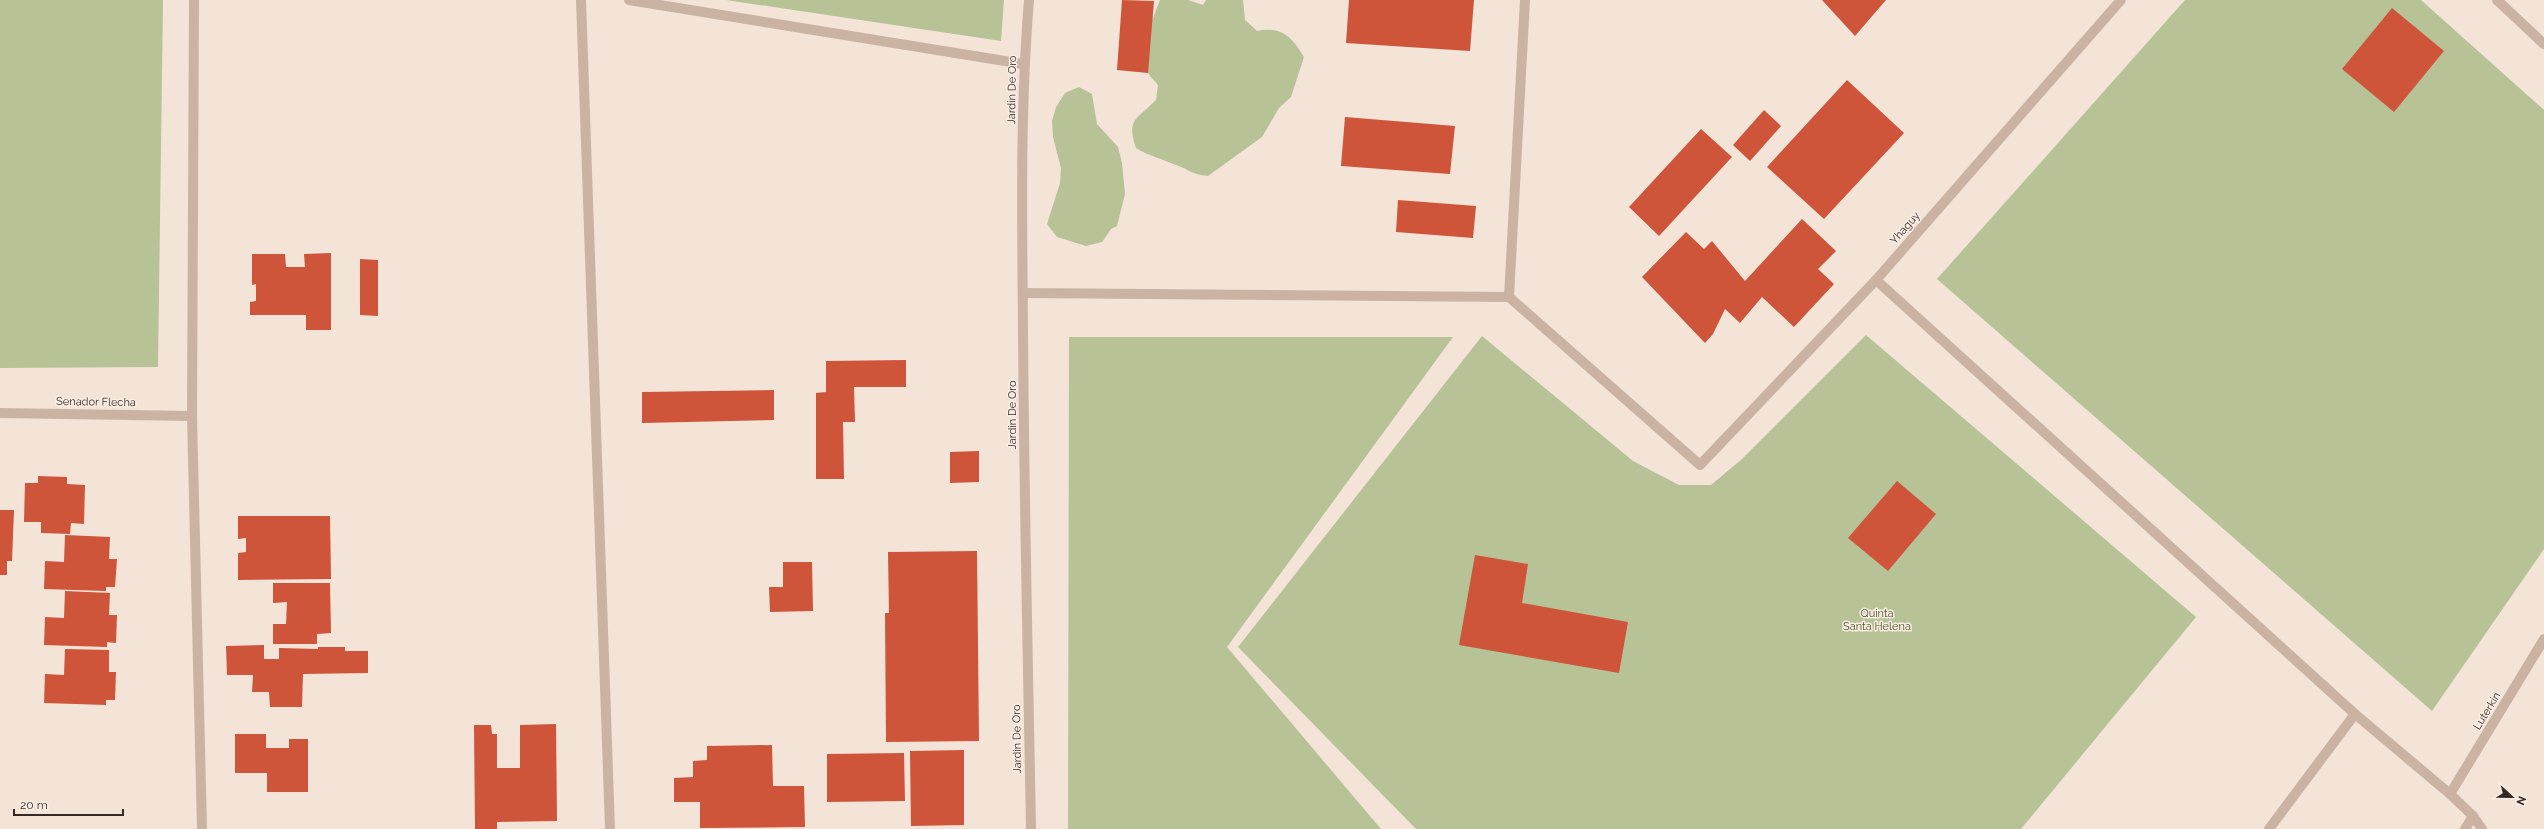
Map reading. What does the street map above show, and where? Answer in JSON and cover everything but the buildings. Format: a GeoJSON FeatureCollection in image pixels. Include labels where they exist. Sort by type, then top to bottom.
{"type":"FeatureCollection","features":[{"type":"Feature","properties":{"kind":"street"},"geometry":{"type":"LineString","coordinates":[[194,0],[192,416],[202,829]]}},
{"type":"Feature","properties":{"kind":"street"},"geometry":{"type":"LineString","coordinates":[[581,0],[610,829]]}},
{"type":"Feature","properties":{"kind":"street"},"geometry":{"type":"LineString","coordinates":[[629,0],[1023,64]]}},
{"type":"Feature","properties":{"kind":"street","name":"Jardin De Oro"},"geometry":{"type":"LineString","coordinates":[[1029,0],[1023,64],[1023,293],[1025,531],[1031,829]]}},
{"type":"Feature","properties":{"kind":"street"},"geometry":{"type":"LineString","coordinates":[[1023,293],[1509,297],[1525,0]]}},
{"type":"Feature","properties":{"kind":"street","name":"Yhaguy"},"geometry":{"type":"LineString","coordinates":[[1509,297],[1700,465],[1876,280],[2121,0]]}},
{"type":"Feature","properties":{"kind":"street"},"geometry":{"type":"LineString","coordinates":[[2497,0],[2544,44]]}},
{"type":"Feature","properties":{"kind":"street"},"geometry":{"type":"LineString","coordinates":[[1876,280],[2355,714],[2450,794],[2473,816],[2482,829]]}},
{"type":"Feature","properties":{"kind":"street","name":"Senador Flecha"},"geometry":{"type":"LineString","coordinates":[[0,413],[192,416]]}},
{"type":"Feature","properties":{"kind":"street","name":"Luterkin"},"geometry":{"type":"LineString","coordinates":[[2450,794],[2544,640]]}},
{"type":"Feature","properties":{"kind":"street"},"geometry":{"type":"LineString","coordinates":[[2269,829],[2355,714]]}},
{"type":"Feature","properties":{"kind":"street"},"geometry":{"type":"LineString","coordinates":[[2465,829],[2473,816]]}},
{"type":"Feature","properties":{"kind":"green space"},"geometry":{"type":"Polygon","coordinates":[[[0,0],[163,0],[158,367],[0,368],[0,0]]]}},
{"type":"Feature","properties":{"kind":"green space"},"geometry":{"type":"Polygon","coordinates":[[[726,0],[1004,0],[1001,41],[726,0]]]}},
{"type":"Feature","properties":{"kind":"green space"},"geometry":{"type":"Polygon","coordinates":[[[1160,0],[1188,0],[1203,5],[1206,0],[1243,0],[1245,20],[1257,31],[1273,30],[1285,35],[1295,44],[1304,57],[1291,97],[1279,108],[1262,137],[1208,176],[1194,173],[1141,151],[1136,148],[1133,138],[1132,131],[1135,120],[1156,100],[1158,85],[1148,73],[1145,55],[1153,17],[1160,0]]]}},
{"type":"Feature","properties":{"kind":"green space"},"geometry":{"type":"Polygon","coordinates":[[[2185,0],[2421,0],[2544,110],[2544,549],[2432,711],[1937,279],[2185,0]]]}},
{"type":"Feature","properties":{"kind":"green space"},"geometry":{"type":"Polygon","coordinates":[[[1079,87],[1092,94],[1097,124],[1118,147],[1122,163],[1125,194],[1117,226],[1111,229],[1102,242],[1086,246],[1057,237],[1047,224],[1060,183],[1061,168],[1053,137],[1052,121],[1056,107],[1065,93],[1079,87]]]}},
{"type":"Feature","properties":{"kind":"green space","name":"Quinta Santa Helena"},"geometry":{"type":"Polygon","coordinates":[[[1866,335],[2196,617],[2021,829],[1416,829],[1238,647],[1482,336],[1633,461],[1679,485],[1711,485],[1742,459],[1866,335]]]}},
{"type":"Feature","properties":{"kind":"green space"},"geometry":{"type":"Polygon","coordinates":[[[1069,337],[1453,337],[1227,647],[1381,829],[1068,829],[1069,337]]]}}]}
